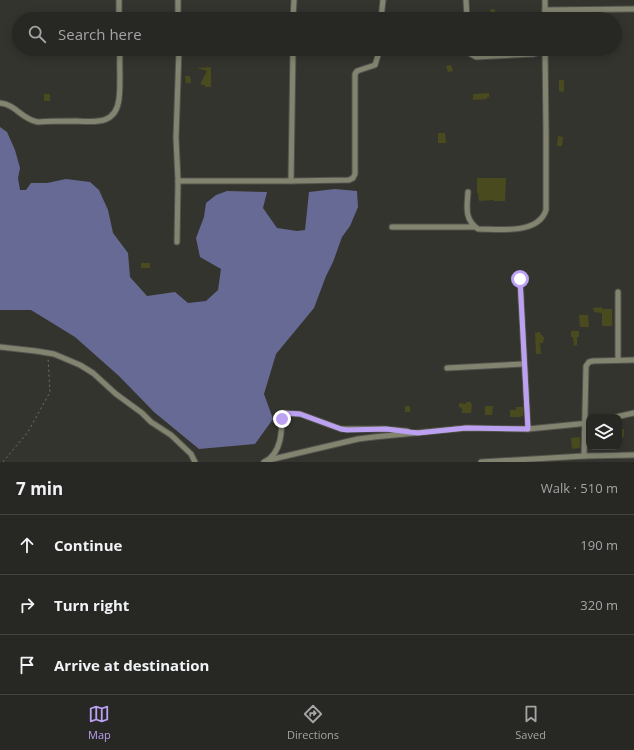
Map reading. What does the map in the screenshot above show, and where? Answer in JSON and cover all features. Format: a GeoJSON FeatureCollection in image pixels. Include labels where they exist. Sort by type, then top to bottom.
{"type":"FeatureCollection","features":[{"type":"Feature","properties":{"kind":"street"},"geometry":{"type":"LineString","coordinates":[[119,0],[120,12]]}},
{"type":"Feature","properties":{"kind":"street"},"geometry":{"type":"LineString","coordinates":[[178,0],[178,12]]}},
{"type":"Feature","properties":{"kind":"street"},"geometry":{"type":"LineString","coordinates":[[293,12],[294,0]]}},
{"type":"Feature","properties":{"kind":"street"},"geometry":{"type":"LineString","coordinates":[[382,12],[383,0]]}},
{"type":"Feature","properties":{"kind":"street"},"geometry":{"type":"LineString","coordinates":[[466,0],[467,12]]}},
{"type":"Feature","properties":{"kind":"street"},"geometry":{"type":"LineString","coordinates":[[545,0],[546,10],[634,9]]}},
{"type":"Feature","properties":{"kind":"street"},"geometry":{"type":"LineString","coordinates":[[0,103],[10,105],[25,117],[38,122],[88,122],[105,120],[110,118],[114,113],[119,99],[120,56]]}},
{"type":"Feature","properties":{"kind":"street"},"geometry":{"type":"LineString","coordinates":[[177,242],[178,181],[176,138],[179,56]]}},
{"type":"Feature","properties":{"kind":"street"},"geometry":{"type":"LineString","coordinates":[[291,181],[293,56]]}},
{"type":"Feature","properties":{"kind":"street"},"geometry":{"type":"LineString","coordinates":[[178,181],[291,181],[349,180],[353,178],[355,174],[355,74],[357,71],[375,65],[378,56]]}},
{"type":"Feature","properties":{"kind":"street"},"geometry":{"type":"LineString","coordinates":[[474,56],[495,56]]}},
{"type":"Feature","properties":{"kind":"street"},"geometry":{"type":"LineString","coordinates":[[468,192],[467,211],[469,218],[478,229],[524,229],[544,216],[546,210],[545,56]]}},
{"type":"Feature","properties":{"kind":"street"},"geometry":{"type":"LineString","coordinates":[[392,227],[474,226]]}},
{"type":"Feature","properties":{"kind":"street"},"geometry":{"type":"LineString","coordinates":[[520,279],[528,429]]}},
{"type":"Feature","properties":{"kind":"street"},"geometry":{"type":"LineString","coordinates":[[618,292],[618,360]]}},
{"type":"Feature","properties":{"kind":"street"},"geometry":{"type":"LineString","coordinates":[[0,347],[47,353],[80,364],[94,373],[128,404],[171,435],[191,454],[195,462]]}},
{"type":"Feature","properties":{"kind":"street"},"geometry":{"type":"LineString","coordinates":[[587,414],[586,366],[589,362],[634,360]]}},
{"type":"Feature","properties":{"kind":"street"},"geometry":{"type":"LineString","coordinates":[[447,368],[524,364]]}},
{"type":"Feature","properties":{"kind":"street"},"geometry":{"type":"LineString","coordinates":[[622,415],[634,412]]}},
{"type":"Feature","properties":{"kind":"street"},"geometry":{"type":"LineString","coordinates":[[269,460],[277,450],[279,444],[282,432],[282,413],[300,414],[341,429],[386,429],[418,433]]}},
{"type":"Feature","properties":{"kind":"street"},"geometry":{"type":"LineString","coordinates":[[264,462],[374,437],[466,428],[528,429],[586,424]]}},
{"type":"Feature","properties":{"kind":"street"},"geometry":{"type":"LineString","coordinates":[[584,456],[586,435]]}},
{"type":"Feature","properties":{"kind":"street"},"geometry":{"type":"LineString","coordinates":[[481,462],[584,456],[634,455]]}},
{"type":"Feature","properties":{"kind":"path"},"geometry":{"type":"LineString","coordinates":[[3,462],[28,432],[50,392],[47,353]]}},
{"type":"Feature","properties":{"kind":"water"},"geometry":{"type":"Polygon","coordinates":[[[0,127],[7,132],[15,150],[20,168],[18,178],[20,190],[26,190],[31,183],[47,183],[66,179],[90,182],[99,190],[108,210],[113,233],[128,253],[130,277],[147,296],[175,292],[188,303],[206,301],[218,290],[221,269],[200,257],[196,238],[204,217],[206,203],[216,195],[227,191],[267,192],[263,208],[277,228],[297,231],[305,230],[309,192],[335,189],[357,191],[358,207],[350,226],[342,237],[314,308],[276,354],[264,394],[273,419],[255,444],[199,449],[154,412],[119,376],[75,337],[31,310],[0,310],[0,127]]]}},
{"type":"Feature","properties":{"kind":"building"},"geometry":{"type":"Polygon","coordinates":[[[490,9],[495,9],[495,12],[490,12],[490,9]]]}},
{"type":"Feature","properties":{"kind":"building"},"geometry":{"type":"Polygon","coordinates":[[[451,65],[453,71],[448,72],[446,66],[451,65]]]}},
{"type":"Feature","properties":{"kind":"building"},"geometry":{"type":"Polygon","coordinates":[[[211,67],[211,87],[205,87],[205,85],[201,85],[201,82],[207,71],[197,68],[211,67]]]}},
{"type":"Feature","properties":{"kind":"building"},"geometry":{"type":"Polygon","coordinates":[[[185,76],[190,76],[191,83],[186,83],[185,76]]]}},
{"type":"Feature","properties":{"kind":"building"},"geometry":{"type":"Polygon","coordinates":[[[559,80],[564,80],[564,92],[559,91],[559,80]]]}},
{"type":"Feature","properties":{"kind":"building"},"geometry":{"type":"Polygon","coordinates":[[[489,93],[489,97],[487,97],[487,99],[473,100],[473,94],[489,93]]]}},
{"type":"Feature","properties":{"kind":"building"},"geometry":{"type":"Polygon","coordinates":[[[44,94],[50,94],[50,101],[44,101],[44,94]]]}},
{"type":"Feature","properties":{"kind":"building"},"geometry":{"type":"Polygon","coordinates":[[[438,133],[445,133],[446,143],[438,143],[438,133]]]}},
{"type":"Feature","properties":{"kind":"building"},"geometry":{"type":"Polygon","coordinates":[[[558,136],[563,137],[562,146],[557,146],[558,136]]]}},
{"type":"Feature","properties":{"kind":"building"},"geometry":{"type":"Polygon","coordinates":[[[477,178],[506,178],[505,201],[479,201],[477,193],[477,178]]]}},
{"type":"Feature","properties":{"kind":"building"},"geometry":{"type":"Polygon","coordinates":[[[141,263],[150,263],[150,268],[141,268],[141,263]]]}},
{"type":"Feature","properties":{"kind":"building"},"geometry":{"type":"Polygon","coordinates":[[[602,307],[602,309],[612,309],[612,326],[602,326],[602,313],[594,312],[593,308],[602,307]]]}},
{"type":"Feature","properties":{"kind":"building"},"geometry":{"type":"Polygon","coordinates":[[[579,315],[588,315],[589,327],[580,327],[579,315]]]}},
{"type":"Feature","properties":{"kind":"building"},"geometry":{"type":"Polygon","coordinates":[[[571,331],[579,331],[577,345],[574,346],[573,337],[571,337],[571,331]]]}},
{"type":"Feature","properties":{"kind":"building"},"geometry":{"type":"Polygon","coordinates":[[[540,332],[544,338],[543,343],[540,343],[541,354],[536,354],[535,333],[540,332]]]}},
{"type":"Feature","properties":{"kind":"building"},"geometry":{"type":"Polygon","coordinates":[[[466,402],[471,402],[472,404],[471,413],[462,413],[462,408],[459,407],[459,403],[466,404],[466,402]]]}},
{"type":"Feature","properties":{"kind":"building"},"geometry":{"type":"Polygon","coordinates":[[[405,406],[410,406],[410,412],[405,412],[405,406]]]}},
{"type":"Feature","properties":{"kind":"building"},"geometry":{"type":"Polygon","coordinates":[[[485,406],[493,406],[492,415],[485,415],[485,406]]]}},
{"type":"Feature","properties":{"kind":"building"},"geometry":{"type":"Polygon","coordinates":[[[516,407],[523,407],[523,416],[510,417],[510,410],[516,410],[516,407]]]}},
{"type":"Feature","properties":{"kind":"building"},"geometry":{"type":"Polygon","coordinates":[[[622,429],[624,429],[624,437],[622,437],[622,429]]]}},
{"type":"Feature","properties":{"kind":"building"},"geometry":{"type":"Polygon","coordinates":[[[580,437],[580,448],[572,449],[571,438],[580,437]]]}},
{"type":"Feature","properties":{"kind":"route"},"geometry":{"type":"LineString","coordinates":[[282,419],[282,413],[291,413],[300,414],[347,430],[386,429],[418,433],[466,428],[528,429],[520,279]]}}]}
